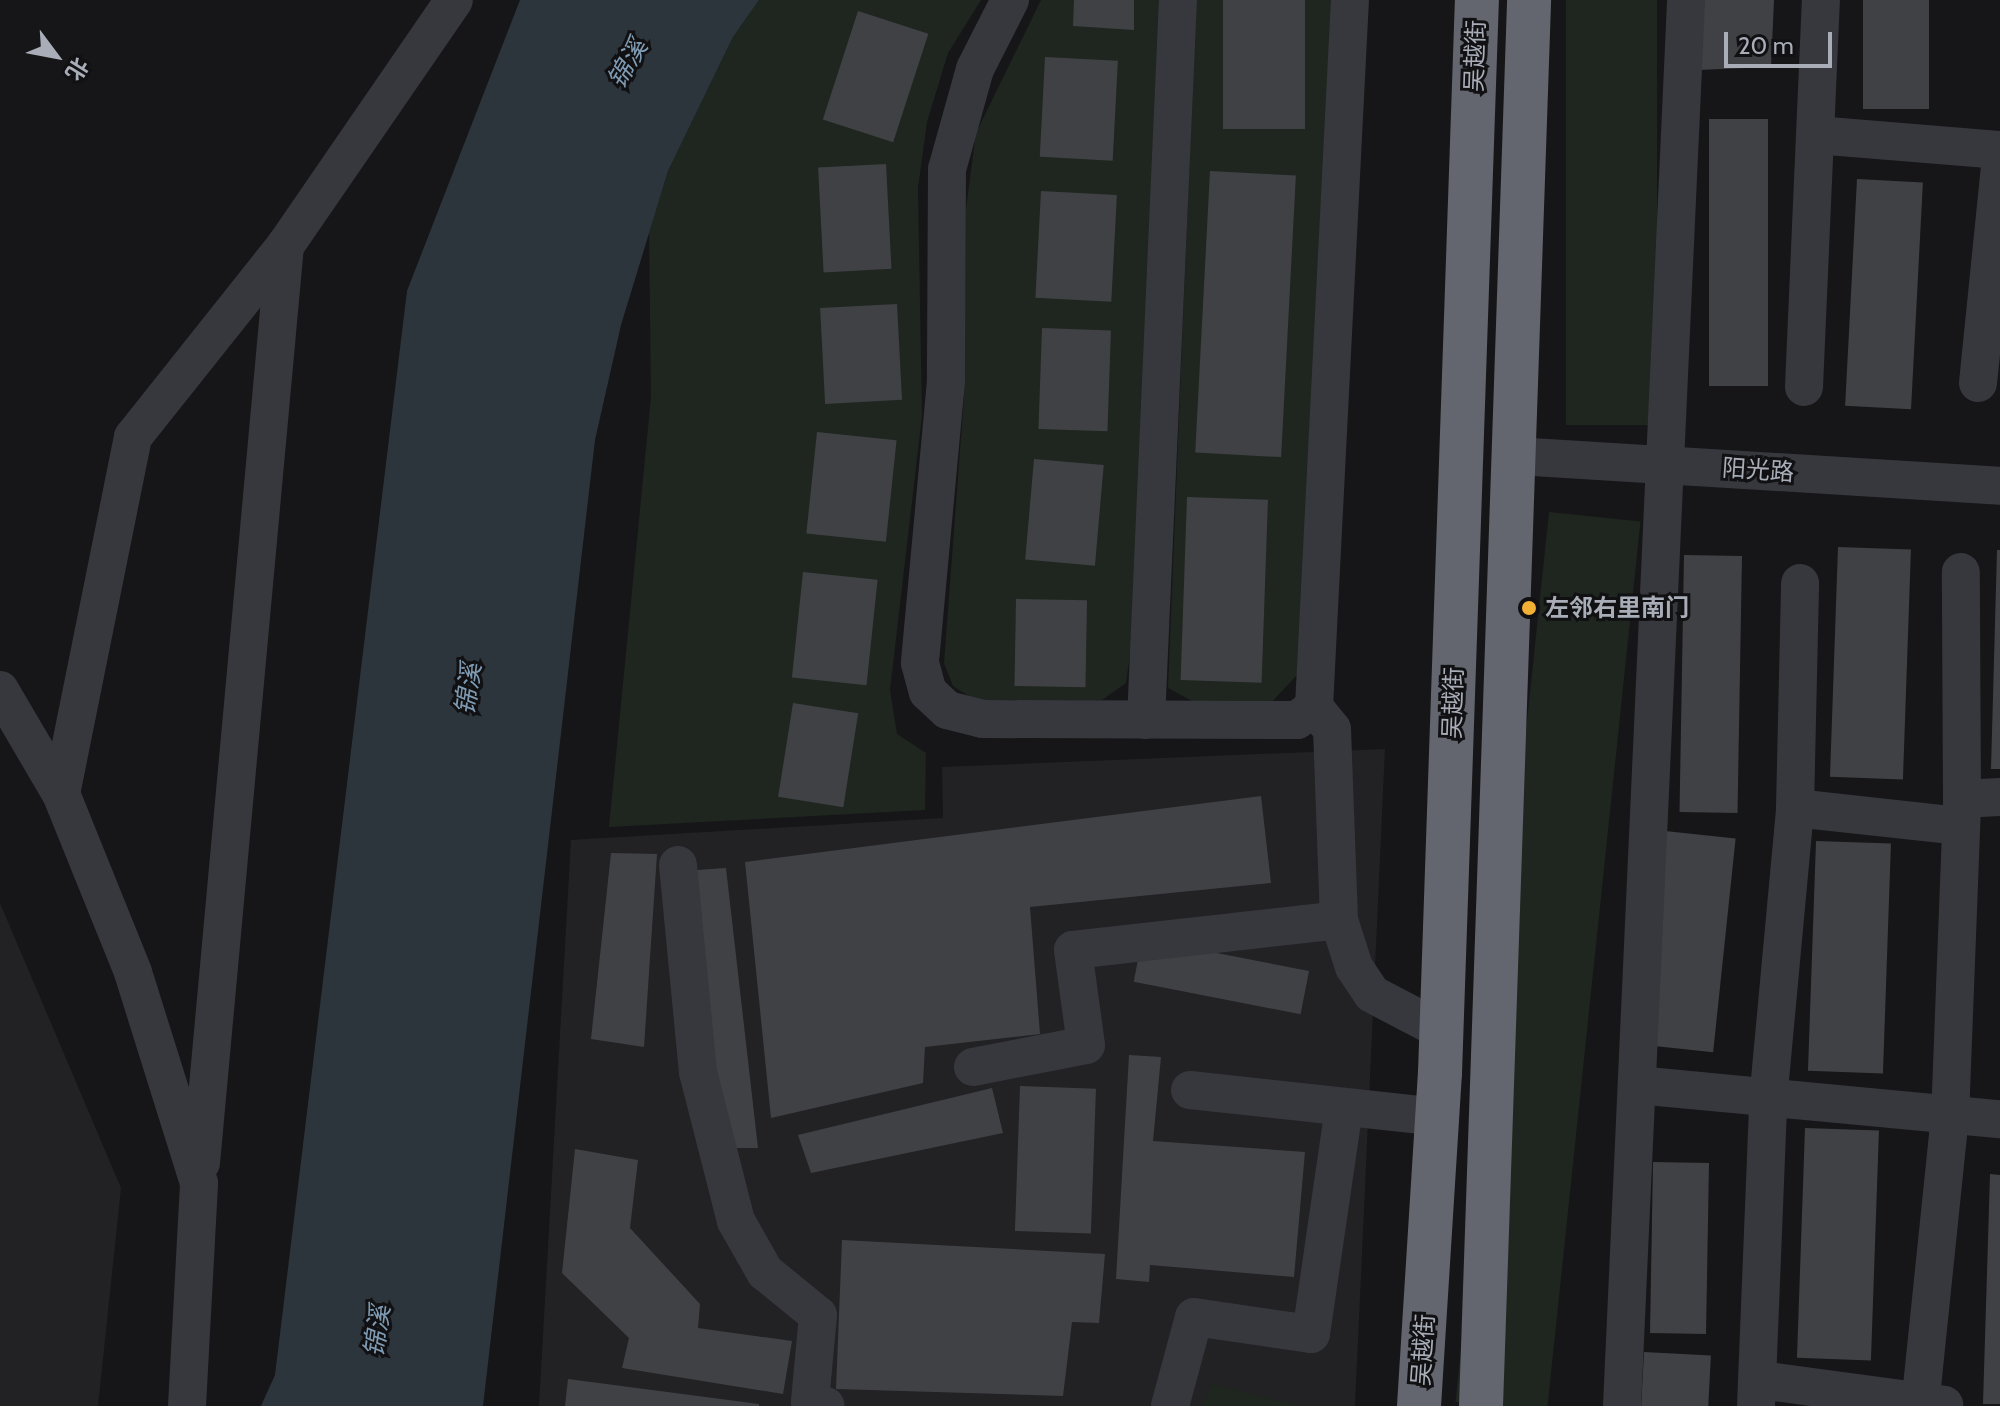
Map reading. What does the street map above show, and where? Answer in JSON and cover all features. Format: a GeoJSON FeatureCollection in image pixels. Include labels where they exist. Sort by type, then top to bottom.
{"type":"FeatureCollection","features":[{"type":"Feature","properties":{"kind":"highway","name":"吴越街"},"geometry":{"type":"LineString","coordinates":[[1419,1406],[1438,1117],[1477,0]]}},
{"type":"Feature","properties":{"kind":"highway"},"geometry":{"type":"LineString","coordinates":[[1481,1406],[1529,0]]}},
{"type":"Feature","properties":{"kind":"street"},"geometry":{"type":"LineString","coordinates":[[61,794],[133,437],[285,246],[454,0]]}},
{"type":"Feature","properties":{"kind":"street"},"geometry":{"type":"LineString","coordinates":[[1010,0],[975,69],[947,169],[946,381],[920,663],[928,692],[947,710],[982,719],[1297,720],[1314,707]]}},
{"type":"Feature","properties":{"kind":"street"},"geometry":{"type":"LineString","coordinates":[[1146,720],[1178,0]]}},
{"type":"Feature","properties":{"kind":"street"},"geometry":{"type":"LineString","coordinates":[[1350,0],[1314,707],[1332,729],[1339,920],[1354,967],[1372,994],[1441,1030]]}},
{"type":"Feature","properties":{"kind":"street"},"geometry":{"type":"LineString","coordinates":[[1622,1406],[1668,464],[1686,0]]}},
{"type":"Feature","properties":{"kind":"street"},"geometry":{"type":"LineString","coordinates":[[1804,387],[1821,0]]}},
{"type":"Feature","properties":{"kind":"street"},"geometry":{"type":"LineString","coordinates":[[1816,135],[2000,150]]}},
{"type":"Feature","properties":{"kind":"street"},"geometry":{"type":"LineString","coordinates":[[1978,383],[2000,167]]}},
{"type":"Feature","properties":{"kind":"street"},"geometry":{"type":"LineString","coordinates":[[187,1406],[199,1183],[285,246]]}},
{"type":"Feature","properties":{"kind":"street","name":"阳光路"},"geometry":{"type":"LineString","coordinates":[[1515,456],[2000,486]]}},
{"type":"Feature","properties":{"kind":"street"},"geometry":{"type":"LineString","coordinates":[[1800,583],[1795,808],[1768,1101],[1758,1393],[1929,1404],[1950,1118],[1962,812],[1961,572]]}},
{"type":"Feature","properties":{"kind":"street"},"geometry":{"type":"LineString","coordinates":[[0,690],[61,794],[133,972],[199,1183]]}},
{"type":"Feature","properties":{"kind":"street"},"geometry":{"type":"LineString","coordinates":[[1795,808],[1962,812],[2000,797]]}},
{"type":"Feature","properties":{"kind":"street"},"geometry":{"type":"LineString","coordinates":[[678,865],[698,1072],[736,1221],[765,1272],[818,1315],[810,1402],[826,1406]]}},
{"type":"Feature","properties":{"kind":"street"},"geometry":{"type":"LineString","coordinates":[[973,1067],[1086,1045],[1073,950],[1339,920]]}},
{"type":"Feature","properties":{"kind":"street"},"geometry":{"type":"LineString","coordinates":[[1637,1085],[1768,1101],[1950,1118],[2000,1119]]}},
{"type":"Feature","properties":{"kind":"street"},"geometry":{"type":"LineString","coordinates":[[1190,1090],[1438,1117]]}},
{"type":"Feature","properties":{"kind":"street"},"geometry":{"type":"LineString","coordinates":[[1170,1406],[1194,1317],[1311,1334],[1344,1107]]}},
{"type":"Feature","properties":{"kind":"shaded area"},"geometry":{"type":"Polygon","coordinates":[[[759,0],[981,0],[948,53],[927,122],[918,188],[922,416],[890,690],[897,734],[926,753],[925,810],[609,827],[651,397],[649,232],[668,171],[733,37],[759,0]]]}},
{"type":"Feature","properties":{"kind":"shaded area"},"geometry":{"type":"Polygon","coordinates":[[[1041,0],[1167,0],[1131,647],[1126,683],[1102,700],[975,700],[953,686],[944,663],[964,397],[966,209],[976,133],[1041,0]]]}},
{"type":"Feature","properties":{"kind":"shaded area"},"geometry":{"type":"Polygon","coordinates":[[[1196,0],[1341,0],[1330,248],[1297,675],[1269,705],[1192,701],[1168,688],[1196,0]]]}},
{"type":"Feature","properties":{"kind":"shaded area"},"geometry":{"type":"Polygon","coordinates":[[[1566,0],[1657,0],[1657,425],[1566,425],[1566,0]]]}},
{"type":"Feature","properties":{"kind":"shaded area"},"geometry":{"type":"Polygon","coordinates":[[[1549,512],[1640,522],[1548,1406],[1455,1402],[1549,512]]]}},
{"type":"Feature","properties":{"kind":"shaded area"},"geometry":{"type":"Polygon","coordinates":[[[1385,749],[1355,1406],[539,1406],[571,840],[943,818],[942,767],[1385,749]]]}},
{"type":"Feature","properties":{"kind":"shaded area"},"geometry":{"type":"Polygon","coordinates":[[[0,903],[121,1188],[98,1406],[0,1406],[0,903]]]}},
{"type":"Feature","properties":{"kind":"shaded area"},"geometry":{"type":"Polygon","coordinates":[[[1212,1384],[1300,1406],[1202,1406],[1212,1384]]]}},
{"type":"Feature","properties":{"kind":"water","name":"锦溪"},"geometry":{"type":"Polygon","coordinates":[[[520,0],[759,0],[733,37],[668,171],[621,325],[595,440],[483,1406],[261,1406],[275,1375],[407,291],[520,0]]]}},
{"type":"Feature","properties":{"kind":"building"},"geometry":{"type":"Polygon","coordinates":[[[1074,0],[1134,0],[1134,30],[1073,26],[1074,0]]]}},
{"type":"Feature","properties":{"kind":"building"},"geometry":{"type":"Polygon","coordinates":[[[1223,0],[1305,0],[1305,129],[1223,129],[1223,0]]]}},
{"type":"Feature","properties":{"kind":"building"},"geometry":{"type":"Polygon","coordinates":[[[1703,0],[1774,0],[1771,67],[1698,70],[1703,0]]]}},
{"type":"Feature","properties":{"kind":"building"},"geometry":{"type":"Polygon","coordinates":[[[1863,0],[1929,0],[1929,109],[1863,109],[1863,0]]]}},
{"type":"Feature","properties":{"kind":"building"},"geometry":{"type":"Polygon","coordinates":[[[858,11],[928,34],[893,142],[823,119],[858,11]]]}},
{"type":"Feature","properties":{"kind":"building"},"geometry":{"type":"Polygon","coordinates":[[[1045,57],[1118,61],[1113,161],[1040,157],[1045,57]]]}},
{"type":"Feature","properties":{"kind":"building"},"geometry":{"type":"Polygon","coordinates":[[[1709,119],[1768,119],[1768,386],[1709,386],[1709,119]]]}},
{"type":"Feature","properties":{"kind":"building"},"geometry":{"type":"Polygon","coordinates":[[[886,164],[891,269],[824,272],[818,168],[886,164]]]}},
{"type":"Feature","properties":{"kind":"building"},"geometry":{"type":"Polygon","coordinates":[[[1210,171],[1296,176],[1281,457],[1195,453],[1210,171]]]}},
{"type":"Feature","properties":{"kind":"building"},"geometry":{"type":"Polygon","coordinates":[[[1857,179],[1923,182],[1911,409],[1845,406],[1857,179]]]}},
{"type":"Feature","properties":{"kind":"building"},"geometry":{"type":"Polygon","coordinates":[[[1041,191],[1117,195],[1111,302],[1035,298],[1041,191]]]}},
{"type":"Feature","properties":{"kind":"building"},"geometry":{"type":"Polygon","coordinates":[[[897,304],[902,400],[825,404],[820,308],[897,304]]]}},
{"type":"Feature","properties":{"kind":"building"},"geometry":{"type":"Polygon","coordinates":[[[1042,328],[1111,330],[1107,431],[1038,429],[1042,328]]]}},
{"type":"Feature","properties":{"kind":"building"},"geometry":{"type":"Polygon","coordinates":[[[817,432],[897,440],[886,542],[806,533],[817,432]]]}},
{"type":"Feature","properties":{"kind":"building"},"geometry":{"type":"Polygon","coordinates":[[[1034,459],[1104,465],[1095,566],[1025,560],[1034,459]]]}},
{"type":"Feature","properties":{"kind":"building"},"geometry":{"type":"Polygon","coordinates":[[[1187,497],[1268,500],[1262,683],[1181,680],[1187,497]]]}},
{"type":"Feature","properties":{"kind":"building"},"geometry":{"type":"Polygon","coordinates":[[[1838,547],[1911,550],[1903,779],[1830,777],[1838,547]]]}},
{"type":"Feature","properties":{"kind":"building"},"geometry":{"type":"Polygon","coordinates":[[[1997,550],[2000,550],[2000,769],[1991,769],[1997,550]]]}},
{"type":"Feature","properties":{"kind":"building"},"geometry":{"type":"Polygon","coordinates":[[[1684,555],[1742,556],[1738,813],[1680,812],[1684,555]]]}},
{"type":"Feature","properties":{"kind":"building"},"geometry":{"type":"Polygon","coordinates":[[[803,572],[878,580],[867,685],[792,677],[803,572]]]}},
{"type":"Feature","properties":{"kind":"building"},"geometry":{"type":"Polygon","coordinates":[[[1016,599],[1087,600],[1085,687],[1014,686],[1016,599]]]}},
{"type":"Feature","properties":{"kind":"building"},"geometry":{"type":"Polygon","coordinates":[[[793,703],[858,713],[843,807],[778,797],[793,703]]]}},
{"type":"Feature","properties":{"kind":"building"},"geometry":{"type":"Polygon","coordinates":[[[1261,796],[1271,883],[1030,907],[1040,1034],[925,1047],[923,1083],[771,1118],[745,862],[1261,796]]]}},
{"type":"Feature","properties":{"kind":"building"},"geometry":{"type":"Polygon","coordinates":[[[1665,831],[1736,838],[1713,1052],[1643,1045],[1665,831]]]}},
{"type":"Feature","properties":{"kind":"building"},"geometry":{"type":"Polygon","coordinates":[[[1816,841],[1891,844],[1883,1073],[1808,1071],[1816,841]]]}},
{"type":"Feature","properties":{"kind":"building"},"geometry":{"type":"Polygon","coordinates":[[[611,853],[657,854],[644,1047],[591,1039],[611,853]]]}},
{"type":"Feature","properties":{"kind":"building"},"geometry":{"type":"Polygon","coordinates":[[[726,868],[758,1148],[717,1148],[697,870],[726,868]]]}},
{"type":"Feature","properties":{"kind":"building"},"geometry":{"type":"Polygon","coordinates":[[[1142,939],[1309,971],[1301,1014],[1134,982],[1142,939]]]}},
{"type":"Feature","properties":{"kind":"building"},"geometry":{"type":"Polygon","coordinates":[[[1129,1055],[1161,1057],[1153,1141],[1305,1152],[1294,1277],[1150,1265],[1149,1282],[1116,1279],[1129,1055]]]}},
{"type":"Feature","properties":{"kind":"building"},"geometry":{"type":"Polygon","coordinates":[[[1020,1086],[1096,1089],[1091,1234],[1015,1231],[1020,1086]]]}},
{"type":"Feature","properties":{"kind":"building"},"geometry":{"type":"Polygon","coordinates":[[[992,1088],[1003,1133],[811,1173],[798,1135],[992,1088]]]}},
{"type":"Feature","properties":{"kind":"building"},"geometry":{"type":"Polygon","coordinates":[[[1805,1128],[1879,1131],[1871,1360],[1797,1358],[1805,1128]]]}},
{"type":"Feature","properties":{"kind":"building"},"geometry":{"type":"Polygon","coordinates":[[[575,1149],[638,1160],[630,1228],[700,1304],[698,1328],[792,1341],[783,1394],[622,1368],[629,1338],[562,1273],[575,1149]]]}},
{"type":"Feature","properties":{"kind":"building"},"geometry":{"type":"Polygon","coordinates":[[[1653,1162],[1709,1163],[1706,1334],[1650,1333],[1653,1162]]]}},
{"type":"Feature","properties":{"kind":"building"},"geometry":{"type":"Polygon","coordinates":[[[1990,1174],[2000,1175],[2000,1404],[1983,1404],[1990,1174]]]}},
{"type":"Feature","properties":{"kind":"building"},"geometry":{"type":"Polygon","coordinates":[[[842,1240],[1105,1254],[1099,1323],[1072,1322],[1063,1396],[836,1389],[842,1240]]]}},
{"type":"Feature","properties":{"kind":"building"},"geometry":{"type":"Polygon","coordinates":[[[1644,1352],[1711,1356],[1708,1406],[1641,1406],[1644,1352]]]}},
{"type":"Feature","properties":{"kind":"building"},"geometry":{"type":"Polygon","coordinates":[[[568,1379],[759,1404],[759,1406],[565,1406],[568,1379]]]}},
{"type":"Feature","properties":{"kind":"place","name":"左邻右里南门"},"geometry":{"type":"Point","coordinates":[1529,608]}}]}
